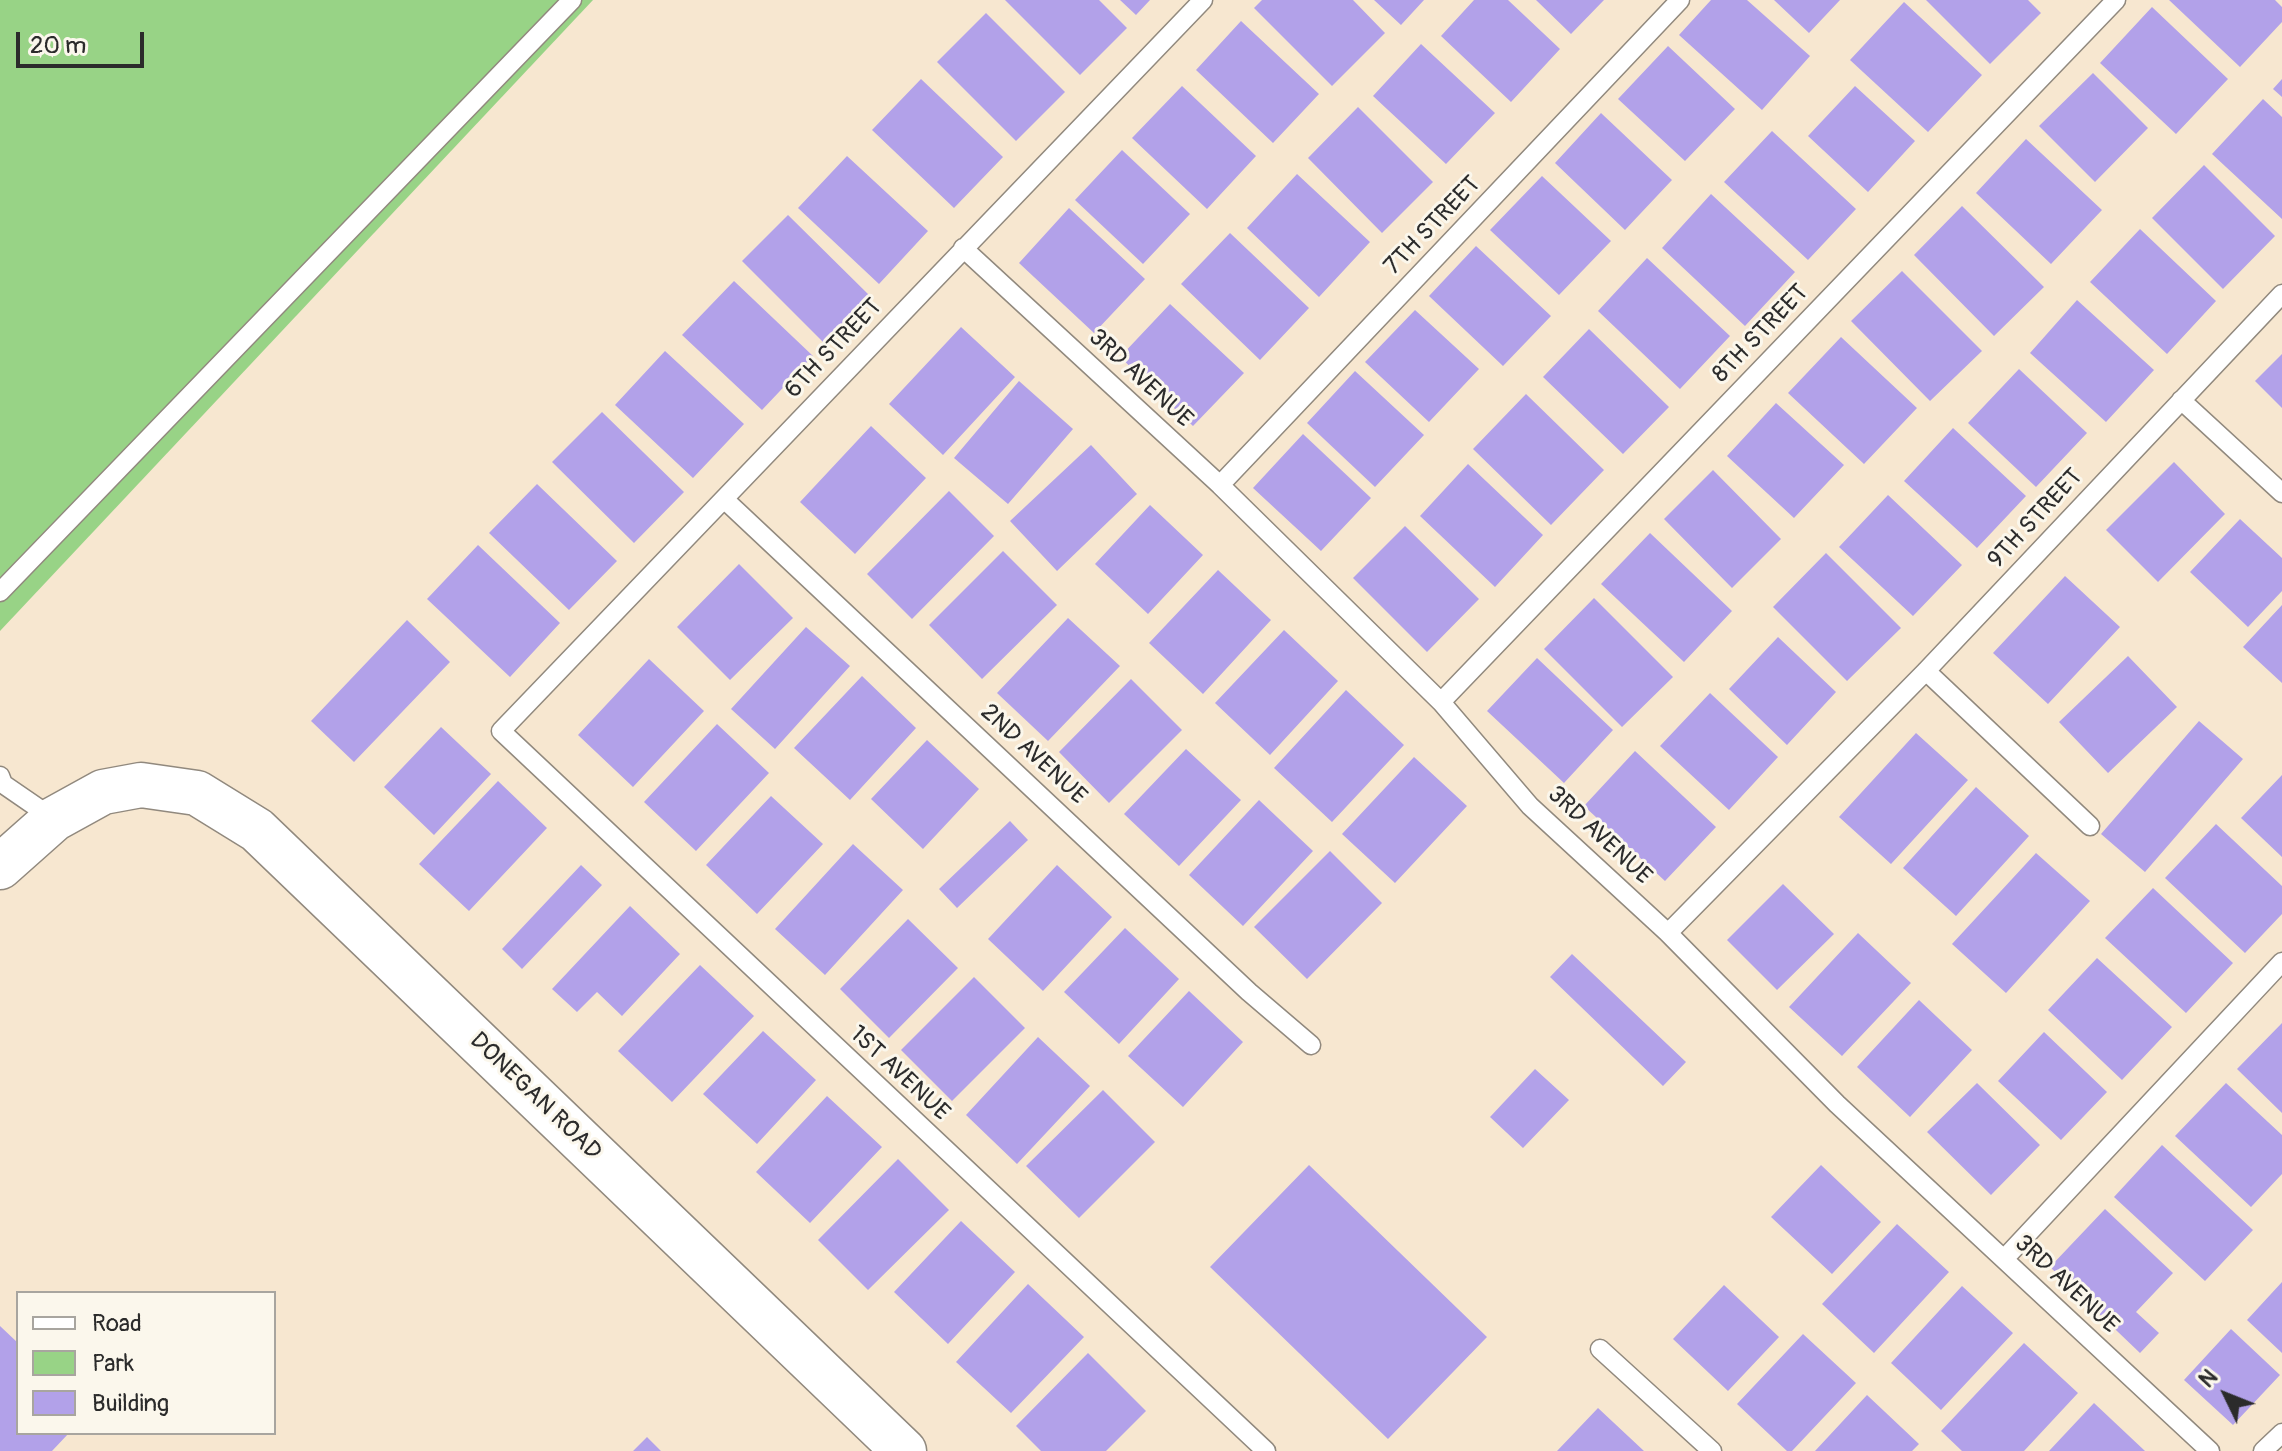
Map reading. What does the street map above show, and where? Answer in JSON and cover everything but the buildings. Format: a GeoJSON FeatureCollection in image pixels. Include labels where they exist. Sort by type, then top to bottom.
{"type":"FeatureCollection","features":[{"type":"Feature","properties":{"kind":"street","name":"DONEGAN ROAD"},"geometry":{"type":"LineString","coordinates":[[0,867],[54,819],[103,792],[141,785],[197,793],[257,830],[904,1451]]}},
{"type":"Feature","properties":{"kind":"lane"},"geometry":{"type":"LineString","coordinates":[[0,592],[572,0]]}},
{"type":"Feature","properties":{"kind":"lane","name":"6TH STREET"},"geometry":{"type":"LineString","coordinates":[[501,731],[1203,0]]}},
{"type":"Feature","properties":{"kind":"lane","name":"7TH STREET"},"geometry":{"type":"LineString","coordinates":[[1220,485],[1680,0]]}},
{"type":"Feature","properties":{"kind":"lane","name":"8TH STREET"},"geometry":{"type":"LineString","coordinates":[[1441,702],[2116,0]]}},
{"type":"Feature","properties":{"kind":"lane","name":"3RD AVENUE"},"geometry":{"type":"LineString","coordinates":[[963,248],[1220,485],[1441,702],[1530,806],[1668,933],[1837,1104],[2210,1451]]}},
{"type":"Feature","properties":{"kind":"lane","name":"9TH STREET"},"geometry":{"type":"LineString","coordinates":[[1668,933],[1926,671],[2282,294]]}},
{"type":"Feature","properties":{"kind":"lane"},"geometry":{"type":"LineString","coordinates":[[2181,400],[2282,493]]}},
{"type":"Feature","properties":{"kind":"lane","name":"2ND AVENUE"},"geometry":{"type":"LineString","coordinates":[[724,499],[1249,992],[1311,1045]]}},
{"type":"Feature","properties":{"kind":"lane"},"geometry":{"type":"LineString","coordinates":[[1926,671],[2090,826]]}},
{"type":"Feature","properties":{"kind":"lane","name":"1ST AVENUE"},"geometry":{"type":"LineString","coordinates":[[501,731],[1266,1451]]}},
{"type":"Feature","properties":{"kind":"lane"},"geometry":{"type":"LineString","coordinates":[[0,776],[3,784],[54,819]]}},
{"type":"Feature","properties":{"kind":"lane"},"geometry":{"type":"LineString","coordinates":[[2004,1259],[2282,962]]}},
{"type":"Feature","properties":{"kind":"lane"},"geometry":{"type":"LineString","coordinates":[[1600,1349],[1712,1451]]}},
{"type":"Feature","properties":{"kind":"lane"},"geometry":{"type":"LineString","coordinates":[[2263,1451],[2282,1433]]}},
{"type":"Feature","properties":{"kind":"green space"},"geometry":{"type":"Polygon","coordinates":[[[0,0],[593,0],[0,631],[0,0]]]}}]}
